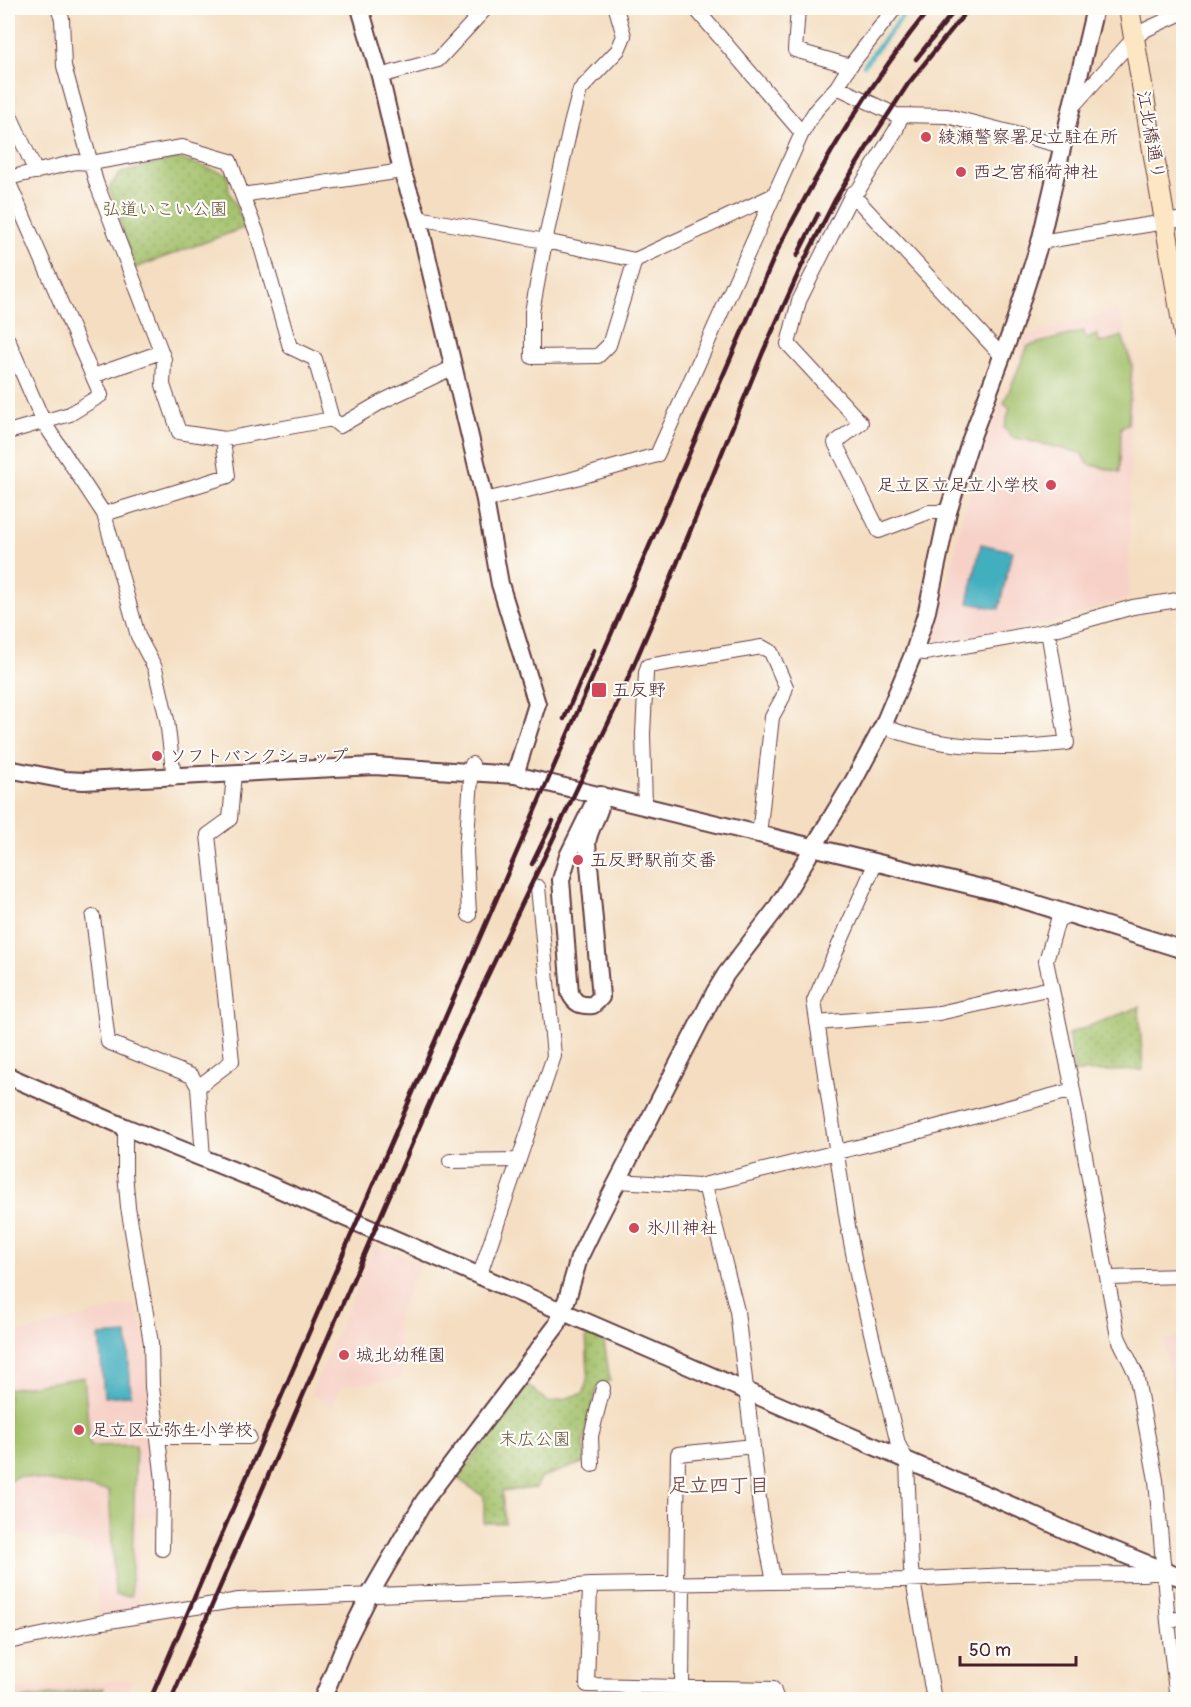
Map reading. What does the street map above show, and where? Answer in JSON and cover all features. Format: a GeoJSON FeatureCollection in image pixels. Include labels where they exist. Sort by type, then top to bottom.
{"type":"FeatureCollection","features":[{"type":"Feature","properties":{"kind":"main road","name":"江北橋通り"},"geometry":{"type":"LineString","coordinates":[[1129,8],[1175,220],[1184,334]]}},
{"type":"Feature","properties":{"kind":"street"},"geometry":{"type":"LineString","coordinates":[[58,8],[62,19],[64,66],[96,182],[164,359],[163,385],[179,432],[225,440],[332,419]]}},
{"type":"Feature","properties":{"kind":"street"},"geometry":{"type":"LineString","coordinates":[[360,8],[380,76],[402,171],[418,218],[486,501],[500,584],[537,704],[515,775]]}},
{"type":"Feature","properties":{"kind":"street"},"geometry":{"type":"LineString","coordinates":[[380,76],[438,60],[486,8]]}},
{"type":"Feature","properties":{"kind":"street"},"geometry":{"type":"LineString","coordinates":[[616,8],[624,36],[618,50],[580,90],[571,124],[532,312],[532,357],[598,356],[604,351],[609,345],[635,260]]}},
{"type":"Feature","properties":{"kind":"street"},"geometry":{"type":"LineString","coordinates":[[695,8],[802,133]]}},
{"type":"Feature","properties":{"kind":"street"},"geometry":{"type":"LineString","coordinates":[[798,8],[795,50],[850,66]]}},
{"type":"Feature","properties":{"kind":"street"},"geometry":{"type":"LineString","coordinates":[[486,501],[657,455],[802,133],[816,110],[837,87],[850,66],[895,8]]}},
{"type":"Feature","properties":{"kind":"street"},"geometry":{"type":"LineString","coordinates":[[322,1700],[345,1644],[369,1596],[424,1501],[556,1325],[579,1258],[715,992],[776,909],[853,782],[883,726],[914,652],[927,611],[948,512],[1040,242],[1095,8]]}},
{"type":"Feature","properties":{"kind":"street"},"geometry":{"type":"LineString","coordinates":[[1071,108],[1135,37],[1184,12]]}},
{"type":"Feature","properties":{"kind":"street"},"geometry":{"type":"LineString","coordinates":[[837,87],[901,116],[947,116],[1062,146]]}},
{"type":"Feature","properties":{"kind":"street"},"geometry":{"type":"LineString","coordinates":[[8,111],[36,172]]}},
{"type":"Feature","properties":{"kind":"street"},"geometry":{"type":"LineString","coordinates":[[901,116],[896,130],[859,189],[852,194],[799,301],[788,344],[861,423],[835,443],[879,531],[930,512],[948,512]]}},
{"type":"Feature","properties":{"kind":"street"},"geometry":{"type":"LineString","coordinates":[[8,432],[70,414],[101,395],[8,179],[76,162],[91,163],[182,147],[230,161],[257,233],[290,347],[315,359],[332,419],[340,426],[383,401],[454,367]]}},
{"type":"Feature","properties":{"kind":"street"},"geometry":{"type":"LineString","coordinates":[[242,195],[402,171]]}},
{"type":"Feature","properties":{"kind":"street"},"geometry":{"type":"LineString","coordinates":[[852,194],[1002,356]]}},
{"type":"Feature","properties":{"kind":"street"},"geometry":{"type":"LineString","coordinates":[[418,218],[635,260],[772,196]]}},
{"type":"Feature","properties":{"kind":"street"},"geometry":{"type":"LineString","coordinates":[[1040,242],[1175,220]]}},
{"type":"Feature","properties":{"kind":"street"},"geometry":{"type":"LineString","coordinates":[[8,340],[44,423],[104,514],[138,636],[155,668],[167,720],[174,778]]}},
{"type":"Feature","properties":{"kind":"street"},"geometry":{"type":"LineString","coordinates":[[93,376],[161,352]]}},
{"type":"Feature","properties":{"kind":"street"},"geometry":{"type":"LineString","coordinates":[[104,514],[228,476],[225,440]]}},
{"type":"Feature","properties":{"kind":"street"},"geometry":{"type":"LineString","coordinates":[[914,652],[925,653],[1048,630],[1133,607],[1184,599]]}},
{"type":"Feature","properties":{"kind":"street"},"geometry":{"type":"LineString","coordinates":[[883,726],[932,742],[1010,748],[1067,743],[1048,630]]}},
{"type":"Feature","properties":{"kind":"street"},"geometry":{"type":"LineString","coordinates":[[645,806],[643,734],[648,666],[762,647],[771,652],[786,687],[783,698],[772,717],[759,835]]}},
{"type":"Feature","properties":{"kind":"street"},"geometry":{"type":"LineString","coordinates":[[8,769],[84,782],[374,766],[472,768],[515,775],[601,795],[998,892],[1184,950]]}},
{"type":"Feature","properties":{"kind":"street"},"geometry":{"type":"LineString","coordinates":[[469,915],[466,851],[472,768]]}},
{"type":"Feature","properties":{"kind":"street"},"geometry":{"type":"LineString","coordinates":[[198,1087],[232,1060],[208,835],[230,819],[234,774]]}},
{"type":"Feature","properties":{"kind":"street"},"geometry":{"type":"LineString","coordinates":[[601,795],[602,801],[590,828],[587,843],[601,997],[593,1005],[584,1006],[574,1000],[570,993],[561,880],[568,856],[594,804],[601,795]]}},
{"type":"Feature","properties":{"kind":"street"},"geometry":{"type":"LineString","coordinates":[[876,862],[814,1001],[858,1279],[898,1444],[906,1461],[910,1569],[934,1700]]}},
{"type":"Feature","properties":{"kind":"street"},"geometry":{"type":"LineString","coordinates":[[479,1277],[554,1056],[538,887]]}},
{"type":"Feature","properties":{"kind":"street"},"geometry":{"type":"LineString","coordinates":[[1068,915],[1058,920],[1046,961],[1073,1090],[1118,1337],[1136,1374],[1156,1480],[1168,1622],[1178,1700]]}},
{"type":"Feature","properties":{"kind":"street"},"geometry":{"type":"LineString","coordinates":[[93,917],[108,1042],[192,1076],[198,1087],[203,1158]]}},
{"type":"Feature","properties":{"kind":"street"},"geometry":{"type":"LineString","coordinates":[[818,1023],[939,1013],[1051,988]]}},
{"type":"Feature","properties":{"kind":"street"},"geometry":{"type":"LineString","coordinates":[[8,1076],[1067,1531],[1184,1579]]}},
{"type":"Feature","properties":{"kind":"street"},"geometry":{"type":"LineString","coordinates":[[618,1181],[705,1185],[1073,1090]]}},
{"type":"Feature","properties":{"kind":"street"},"geometry":{"type":"LineString","coordinates":[[125,1126],[128,1207],[151,1343],[152,1387],[164,1481],[162,1549]]}},
{"type":"Feature","properties":{"kind":"street"},"geometry":{"type":"LineString","coordinates":[[450,1161],[519,1160]]}},
{"type":"Feature","properties":{"kind":"street"},"geometry":{"type":"LineString","coordinates":[[705,1185],[736,1311],[761,1516],[774,1582]]}},
{"type":"Feature","properties":{"kind":"street"},"geometry":{"type":"LineString","coordinates":[[1109,1278],[1184,1276]]}},
{"type":"Feature","properties":{"kind":"street"},"geometry":{"type":"LineString","coordinates":[[591,1464],[591,1436],[603,1388]]}},
{"type":"Feature","properties":{"kind":"street"},"geometry":{"type":"LineString","coordinates":[[159,1437],[249,1437]]}},
{"type":"Feature","properties":{"kind":"street"},"geometry":{"type":"LineString","coordinates":[[682,1686],[678,1454],[753,1446]]}},
{"type":"Feature","properties":{"kind":"street"},"geometry":{"type":"LineString","coordinates":[[8,1642],[103,1622],[239,1600],[680,1583],[1144,1574],[1163,1570]]}},
{"type":"Feature","properties":{"kind":"street"},"geometry":{"type":"LineString","coordinates":[[590,1586],[587,1685],[773,1689],[777,1700]]}},
{"type":"Feature","properties":{"kind":"street"},"geometry":{"type":"LineString","coordinates":[[1168,1622],[1184,1617]]}},
{"type":"Feature","properties":{"kind":"shaded area","name":"足立区立足立小学校"},"geometry":{"type":"Polygon","coordinates":[[[1112,311],[1119,311],[1136,365],[1130,444],[1129,598],[1050,623],[938,643],[934,637],[944,609],[964,510],[980,459],[1026,337],[1112,311]]]}},
{"type":"Feature","properties":{"kind":"shaded area"},"geometry":{"type":"Polygon","coordinates":[[[375,1244],[420,1264],[396,1319],[403,1378],[341,1386],[333,1406],[311,1394],[375,1244]]]}},
{"type":"Feature","properties":{"kind":"shaded area","name":"足立区立弥生小学校"},"geometry":{"type":"Polygon","coordinates":[[[135,1303],[146,1342],[157,1479],[156,1516],[139,1517],[139,1608],[99,1615],[92,1546],[12,1533],[8,1537],[8,1336],[135,1303]]]}},
{"type":"Feature","properties":{"kind":"shaded area"},"geometry":{"type":"Polygon","coordinates":[[[1184,1336],[1183,1442],[1163,1341],[1184,1336]]]}},
{"type":"Feature","properties":{"kind":"shaded area"},"geometry":{"type":"Polygon","coordinates":[[[133,1679],[124,1699],[8,1700],[8,1691],[133,1679]]]}},
{"type":"Feature","properties":{"kind":"green space","name":"弘道いこい公園"},"geometry":{"type":"Polygon","coordinates":[[[176,158],[228,174],[229,191],[246,227],[135,268],[109,188],[119,174],[176,158]]]}},
{"type":"Feature","properties":{"kind":"green space"},"geometry":{"type":"Polygon","coordinates":[[[1084,331],[1086,339],[1097,335],[1100,343],[1122,336],[1132,365],[1128,424],[1121,427],[1120,472],[1088,464],[1081,453],[1012,437],[1004,428],[1010,408],[1004,403],[1028,346],[1084,331]]]}},
{"type":"Feature","properties":{"kind":"green space"},"geometry":{"type":"Polygon","coordinates":[[[1139,1007],[1143,1070],[1074,1072],[1068,1034],[1139,1007]]]}},
{"type":"Feature","properties":{"kind":"green space","name":"末広公園"},"geometry":{"type":"Polygon","coordinates":[[[586,1333],[604,1341],[610,1381],[598,1384],[584,1439],[585,1462],[540,1478],[536,1488],[502,1491],[505,1523],[484,1523],[484,1497],[457,1478],[528,1385],[549,1403],[584,1393],[588,1375],[586,1333]]]}},
{"type":"Feature","properties":{"kind":"green space"},"geometry":{"type":"Polygon","coordinates":[[[84,1377],[90,1446],[136,1445],[131,1596],[115,1595],[109,1491],[18,1476],[8,1481],[8,1389],[84,1377]]]}},
{"type":"Feature","properties":{"kind":"green space"},"geometry":{"type":"Polygon","coordinates":[[[104,1688],[99,1699],[21,1699],[104,1688]]]}},
{"type":"Feature","properties":{"kind":"water"},"geometry":{"type":"Polygon","coordinates":[[[981,544],[1012,551],[999,609],[968,603],[981,544]]]}},
{"type":"Feature","properties":{"kind":"water"},"geometry":{"type":"Polygon","coordinates":[[[127,1334],[131,1395],[104,1397],[99,1336],[127,1334]]]}},
{"type":"Feature","properties":{"kind":"waterway"},"geometry":{"type":"LineString","coordinates":[[864,65],[909,8]]}},
{"type":"Feature","properties":{"kind":"railway"},"geometry":{"type":"LineString","coordinates":[[150,1700],[776,253],[847,126],[886,66],[930,8]]}},
{"type":"Feature","properties":{"kind":"railway"},"geometry":{"type":"LineString","coordinates":[[171,1700],[456,1042],[614,711],[763,352],[802,265],[835,200],[872,139],[908,84],[969,8]]}},
{"type":"Feature","properties":{"kind":"railway"},"geometry":{"type":"LineString","coordinates":[[916,59],[955,10]]}},
{"type":"Feature","properties":{"kind":"railway"},"geometry":{"type":"LineString","coordinates":[[797,256],[818,214]]}},
{"type":"Feature","properties":{"kind":"railway"},"geometry":{"type":"LineString","coordinates":[[564,719],[594,650]]}},
{"type":"Feature","properties":{"kind":"railway"},"geometry":{"type":"LineString","coordinates":[[532,864],[553,821]]}},
{"type":"Feature","properties":{"kind":"place","name":"綾瀬警察署足立駐在所"},"geometry":{"type":"Point","coordinates":[926,137]}},
{"type":"Feature","properties":{"kind":"place","name":"西之宮稲荷神社"},"geometry":{"type":"Point","coordinates":[961,172]}},
{"type":"Feature","properties":{"kind":"place","name":"足立区立足立小学校"},"geometry":{"type":"Point","coordinates":[1051,485]}},
{"type":"Feature","properties":{"kind":"place","name":"五反野"},"geometry":{"type":"Point","coordinates":[599,690]}},
{"type":"Feature","properties":{"kind":"place","name":"ソフトバンクショップ"},"geometry":{"type":"Point","coordinates":[157,756]}},
{"type":"Feature","properties":{"kind":"place","name":"五反野駅前交番"},"geometry":{"type":"Point","coordinates":[578,860]}},
{"type":"Feature","properties":{"kind":"place","name":"氷川神社"},"geometry":{"type":"Point","coordinates":[634,1228]}},
{"type":"Feature","properties":{"kind":"place","name":"城北幼稚園"},"geometry":{"type":"Point","coordinates":[344,1355]}},
{"type":"Feature","properties":{"kind":"place","name":"足立区立弥生小学校"},"geometry":{"type":"Point","coordinates":[79,1430]}},
{"type":"Feature","properties":{"kind":"district","name":"足立四丁目"},"geometry":{"type":"Point","coordinates":[719,1485]}}]}
